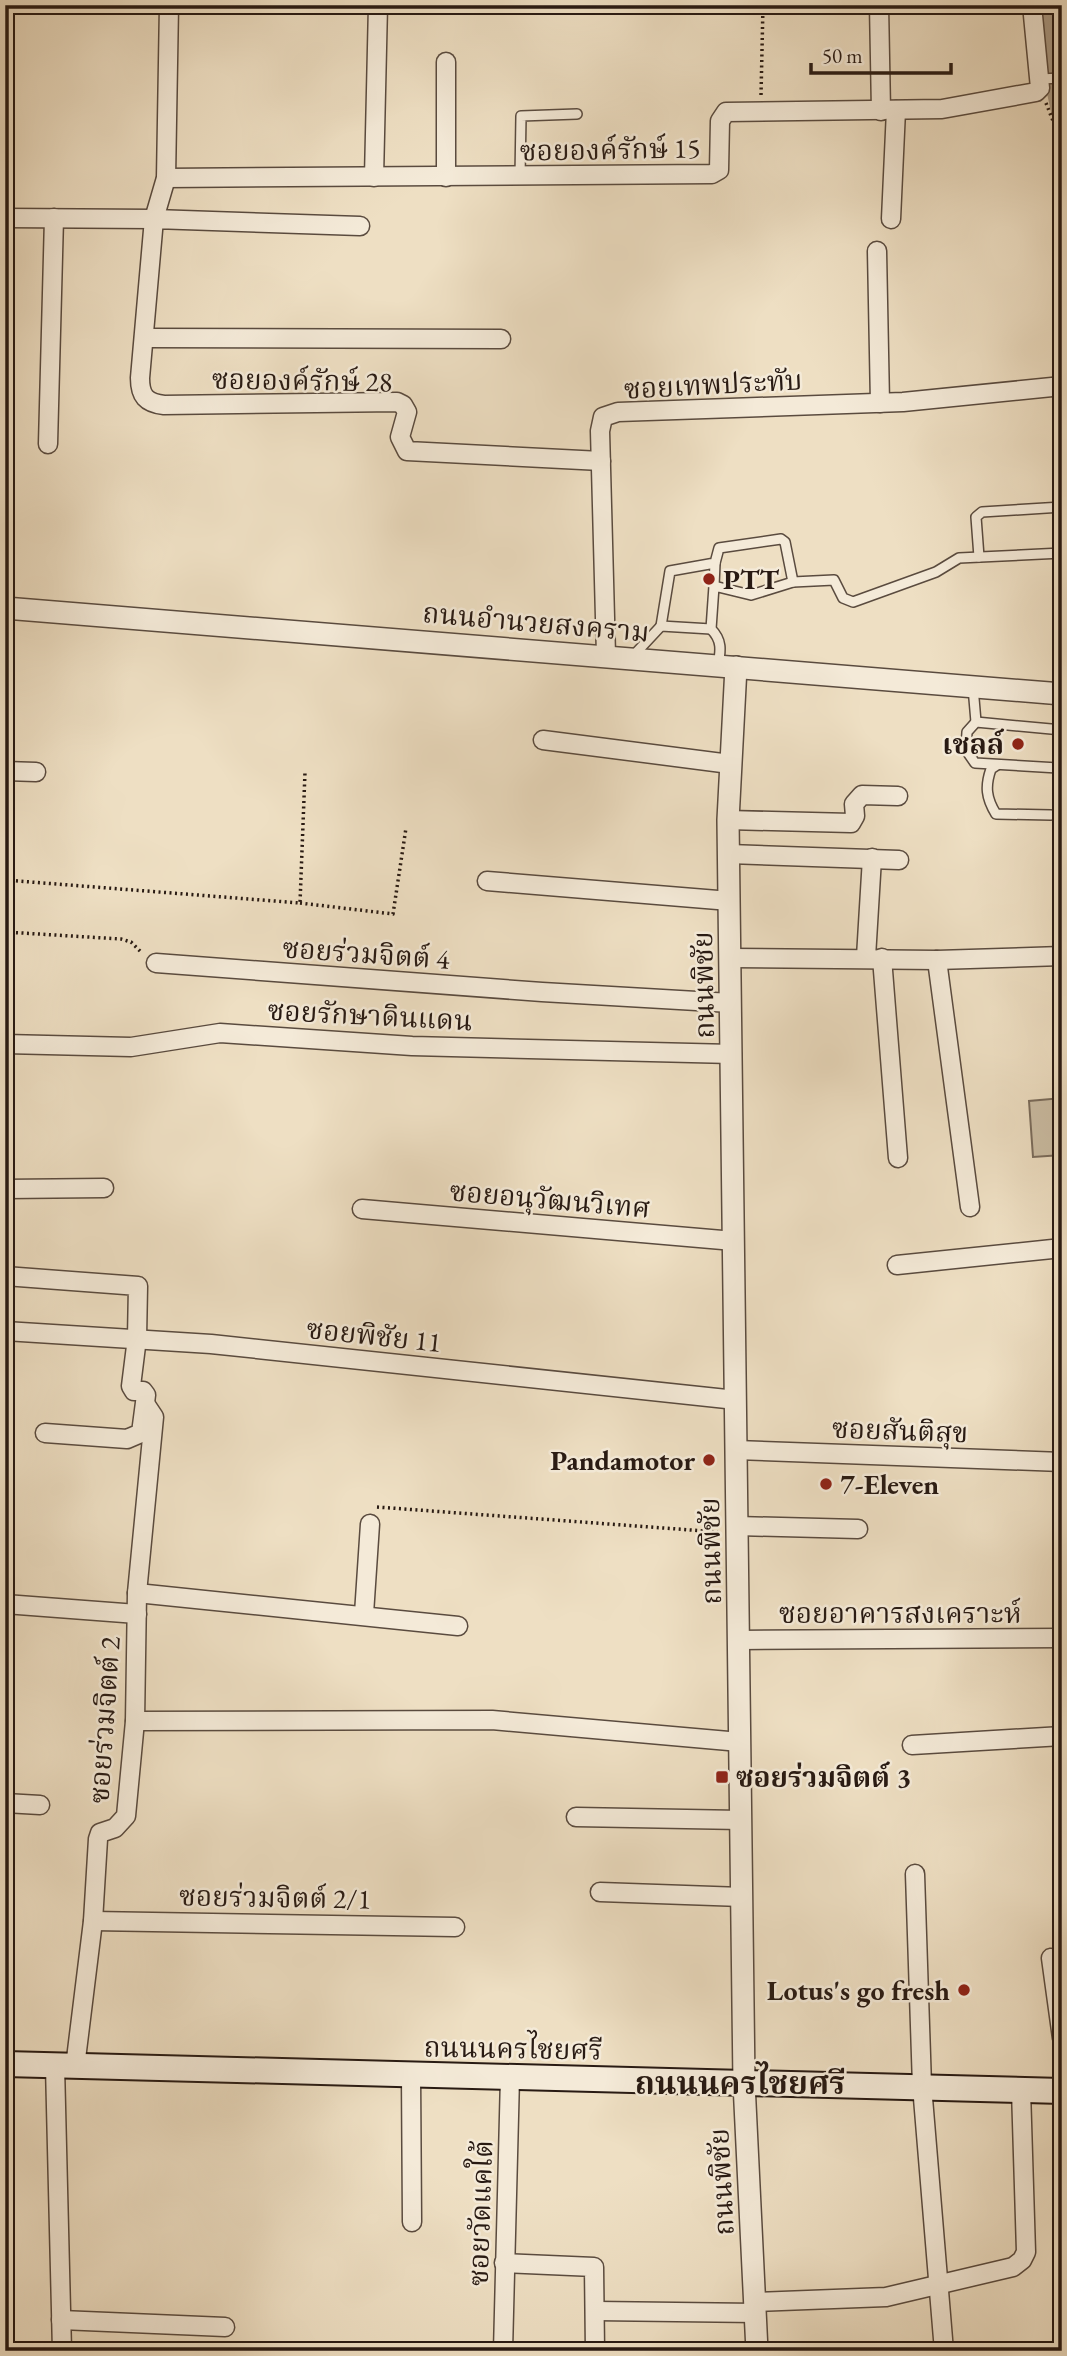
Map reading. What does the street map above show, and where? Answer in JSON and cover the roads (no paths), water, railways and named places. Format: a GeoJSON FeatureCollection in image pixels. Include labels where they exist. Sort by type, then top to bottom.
{"type":"FeatureCollection","features":[{"type":"Feature","properties":{"kind":"main road","name":"ถนนนครไชยศรี"},"geometry":{"type":"LineString","coordinates":[[5,2064],[1062,2091]]}},
{"type":"Feature","properties":{"kind":"street","name":"ซอยองค์รักษ์ 28"},"geometry":{"type":"LineString","coordinates":[[169,5],[166,178],[154,219],[140,388],[150,404],[397,402],[407,412],[400,437],[407,451],[601,461]]}},
{"type":"Feature","properties":{"kind":"street"},"geometry":{"type":"LineString","coordinates":[[374,177],[378,5]]}},
{"type":"Feature","properties":{"kind":"street"},"geometry":{"type":"LineString","coordinates":[[878,5],[888,110],[891,219]]}},
{"type":"Feature","properties":{"kind":"street"},"geometry":{"type":"LineString","coordinates":[[1032,5],[1037,27],[1041,82]]}},
{"type":"Feature","properties":{"kind":"street"},"geometry":{"type":"LineString","coordinates":[[446,62],[446,177]]}},
{"type":"Feature","properties":{"kind":"street","name":"ซอยองค์รักษ์ 15"},"geometry":{"type":"LineString","coordinates":[[166,178],[712,174],[719,170],[722,116],[726,112],[959,107],[1031,93],[1041,82]]}},
{"type":"Feature","properties":{"kind":"street"},"geometry":{"type":"LineString","coordinates":[[5,218],[154,219],[360,226]]}},
{"type":"Feature","properties":{"kind":"street"},"geometry":{"type":"LineString","coordinates":[[48,444],[54,218]]}},
{"type":"Feature","properties":{"kind":"street"},"geometry":{"type":"LineString","coordinates":[[877,251],[880,403]]}},
{"type":"Feature","properties":{"kind":"street","name":"ซอยองค์รักษ์ 28"},"geometry":{"type":"LineString","coordinates":[[144,338],[501,339]]}},
{"type":"Feature","properties":{"kind":"street","name":"ซอยเทพประทับ"},"geometry":{"type":"LineString","coordinates":[[606,654],[601,461],[603,417],[618,412],[880,403],[1062,386]]}},
{"type":"Feature","properties":{"kind":"street","name":"ถนนอำนวยสงคราม"},"geometry":{"type":"LineString","coordinates":[[5,608],[606,654],[727,667],[1062,694]]}},
{"type":"Feature","properties":{"kind":"street","name":"ถนนพิชัย"},"geometry":{"type":"LineString","coordinates":[[727,667],[744,2083],[757,2351]]}},
{"type":"Feature","properties":{"kind":"street"},"geometry":{"type":"LineString","coordinates":[[543,740],[730,764]]}},
{"type":"Feature","properties":{"kind":"street"},"geometry":{"type":"LineString","coordinates":[[5,771],[36,772]]}},
{"type":"Feature","properties":{"kind":"street"},"geometry":{"type":"LineString","coordinates":[[728,820],[851,823],[855,816],[854,804],[862,796],[898,796]]}},
{"type":"Feature","properties":{"kind":"street"},"geometry":{"type":"LineString","coordinates":[[729,855],[899,860]]}},
{"type":"Feature","properties":{"kind":"street"},"geometry":{"type":"LineString","coordinates":[[872,858],[874,957],[898,1158]]}},
{"type":"Feature","properties":{"kind":"street"},"geometry":{"type":"LineString","coordinates":[[487,881],[730,901]]}},
{"type":"Feature","properties":{"kind":"street"},"geometry":{"type":"LineString","coordinates":[[731,958],[874,957],[937,960],[1062,956]]}},
{"type":"Feature","properties":{"kind":"street"},"geometry":{"type":"LineString","coordinates":[[937,960],[970,1207]]}},
{"type":"Feature","properties":{"kind":"street","name":"ซอยร่วมจิตต์ 4"},"geometry":{"type":"LineString","coordinates":[[156,963],[528,992],[731,1003]]}},
{"type":"Feature","properties":{"kind":"street","name":"ซอยรักษาดินแดน"},"geometry":{"type":"LineString","coordinates":[[5,1044],[131,1047],[220,1033],[412,1046],[732,1055]]}},
{"type":"Feature","properties":{"kind":"street"},"geometry":{"type":"LineString","coordinates":[[5,1189],[104,1188]]}},
{"type":"Feature","properties":{"kind":"street","name":"ซอยอนุวัฒนวิเทศ"},"geometry":{"type":"LineString","coordinates":[[362,1209],[734,1241]]}},
{"type":"Feature","properties":{"kind":"street"},"geometry":{"type":"LineString","coordinates":[[897,1265],[1062,1248]]}},
{"type":"Feature","properties":{"kind":"street"},"geometry":{"type":"LineString","coordinates":[[5,1276],[138,1286],[137,1338]]}},
{"type":"Feature","properties":{"kind":"street","name":"ซอยพิชัย 11"},"geometry":{"type":"LineString","coordinates":[[5,1331],[137,1338],[736,1400]]}},
{"type":"Feature","properties":{"kind":"street","name":"ซอยร่วมจิตต์ 2"},"geometry":{"type":"LineString","coordinates":[[62,2351],[65,2066],[93,1921],[98,1839],[100,1833],[115,1828],[126,1816],[135,1721],[137,1593],[154,1417],[146,1405],[145,1393],[134,1391],[131,1386],[137,1338]]}},
{"type":"Feature","properties":{"kind":"street"},"geometry":{"type":"LineString","coordinates":[[45,1433],[135,1438],[141,1433],[146,1405]]}},
{"type":"Feature","properties":{"kind":"street","name":"ซอยสันติสุข"},"geometry":{"type":"LineString","coordinates":[[736,1450],[1062,1462]]}},
{"type":"Feature","properties":{"kind":"street"},"geometry":{"type":"LineString","coordinates":[[364,1614],[370,1516]]}},
{"type":"Feature","properties":{"kind":"street"},"geometry":{"type":"LineString","coordinates":[[737,1530],[858,1529]]}},
{"type":"Feature","properties":{"kind":"street"},"geometry":{"type":"LineString","coordinates":[[137,1593],[251,1607],[364,1614],[458,1626]]}},
{"type":"Feature","properties":{"kind":"street"},"geometry":{"type":"LineString","coordinates":[[5,1604],[137,1614]]}},
{"type":"Feature","properties":{"kind":"street","name":"ซอยอาคารสงเคราะห์"},"geometry":{"type":"LineString","coordinates":[[739,1640],[1062,1638]]}},
{"type":"Feature","properties":{"kind":"street"},"geometry":{"type":"LineString","coordinates":[[135,1721],[492,1720],[740,1742]]}},
{"type":"Feature","properties":{"kind":"street"},"geometry":{"type":"LineString","coordinates":[[912,1745],[1062,1736]]}},
{"type":"Feature","properties":{"kind":"street"},"geometry":{"type":"LineString","coordinates":[[5,1803],[40,1805]]}},
{"type":"Feature","properties":{"kind":"street"},"geometry":{"type":"LineString","coordinates":[[576,1816],[741,1820]]}},
{"type":"Feature","properties":{"kind":"street"},"geometry":{"type":"LineString","coordinates":[[915,1874],[922,2086],[944,2351]]}},
{"type":"Feature","properties":{"kind":"street"},"geometry":{"type":"LineString","coordinates":[[600,1892],[742,1897]]}},
{"type":"Feature","properties":{"kind":"street","name":"ซอยร่วมจิตต์ 2/1"},"geometry":{"type":"LineString","coordinates":[[93,1921],[456,1927]]}},
{"type":"Feature","properties":{"kind":"street"},"geometry":{"type":"LineString","coordinates":[[1051,1958],[1062,2038]]}},
{"type":"Feature","properties":{"kind":"street"},"geometry":{"type":"LineString","coordinates":[[411,2075],[412,2222]]}},
{"type":"Feature","properties":{"kind":"street","name":"ซอยวัดแคใต้"},"geometry":{"type":"LineString","coordinates":[[503,2351],[510,2077]]}},
{"type":"Feature","properties":{"kind":"street"},"geometry":{"type":"LineString","coordinates":[[596,2311],[755,2308],[886,2297],[940,2286],[1013,2266],[1026,2252],[1021,2090]]}},
{"type":"Feature","properties":{"kind":"street"},"geometry":{"type":"LineString","coordinates":[[505,2263],[592,2265],[596,2270],[595,2351]]}},
{"type":"Feature","properties":{"kind":"street"},"geometry":{"type":"LineString","coordinates":[[61,2320],[225,2327]]}},
{"type":"Feature","properties":{"kind":"lane"},"geometry":{"type":"LineString","coordinates":[[1041,82],[1060,78]]}},
{"type":"Feature","properties":{"kind":"lane"},"geometry":{"type":"LineString","coordinates":[[520,177],[521,116],[577,114]]}},
{"type":"Feature","properties":{"kind":"lane"},"geometry":{"type":"LineString","coordinates":[[979,557],[976,517],[982,512],[1062,507]]}},
{"type":"Feature","properties":{"kind":"lane"},"geometry":{"type":"LineString","coordinates":[[710,629],[715,563],[719,548],[781,539],[785,542],[793,582]]}},
{"type":"Feature","properties":{"kind":"lane"},"geometry":{"type":"LineString","coordinates":[[714,586],[751,595],[793,582],[834,580],[843,598],[853,602],[936,572],[959,558],[1062,553]]}},
{"type":"Feature","properties":{"kind":"lane"},"geometry":{"type":"LineString","coordinates":[[631,657],[661,626],[670,571],[715,563]]}},
{"type":"Feature","properties":{"kind":"lane"},"geometry":{"type":"LineString","coordinates":[[661,626],[710,629],[717,635],[727,667]]}},
{"type":"Feature","properties":{"kind":"lane"},"geometry":{"type":"LineString","coordinates":[[974,687],[976,722],[967,732],[966,750],[975,763],[1058,768],[1062,763]]}},
{"type":"Feature","properties":{"kind":"lane"},"geometry":{"type":"LineString","coordinates":[[976,722],[1062,730]]}},
{"type":"Feature","properties":{"kind":"lane"},"geometry":{"type":"LineString","coordinates":[[997,765],[990,769],[986,783],[988,802],[996,814],[1051,815]]}},
{"type":"Feature","properties":{"kind":"waterway"},"geometry":{"type":"LineString","coordinates":[[1047,5],[1051,67],[1062,118]]}},
{"type":"Feature","properties":{"kind":"place","name":"PTT"},"geometry":{"type":"Point","coordinates":[709,579]}},
{"type":"Feature","properties":{"kind":"place","name":"เชลล์"},"geometry":{"type":"Point","coordinates":[1018,744]}},
{"type":"Feature","properties":{"kind":"place","name":"Pandamotor"},"geometry":{"type":"Point","coordinates":[709,1460]}},
{"type":"Feature","properties":{"kind":"place","name":"7-Eleven"},"geometry":{"type":"Point","coordinates":[826,1484]}},
{"type":"Feature","properties":{"kind":"place","name":"ซอยร่วมจิตต์ 3"},"geometry":{"type":"Point","coordinates":[722,1777]}},
{"type":"Feature","properties":{"kind":"place","name":"Lotus's go fresh"},"geometry":{"type":"Point","coordinates":[964,1990]}},
{"type":"Feature","properties":{"kind":"district","name":"ถนนนครไชยศรี"},"geometry":{"type":"Point","coordinates":[740,2083]}}]}
